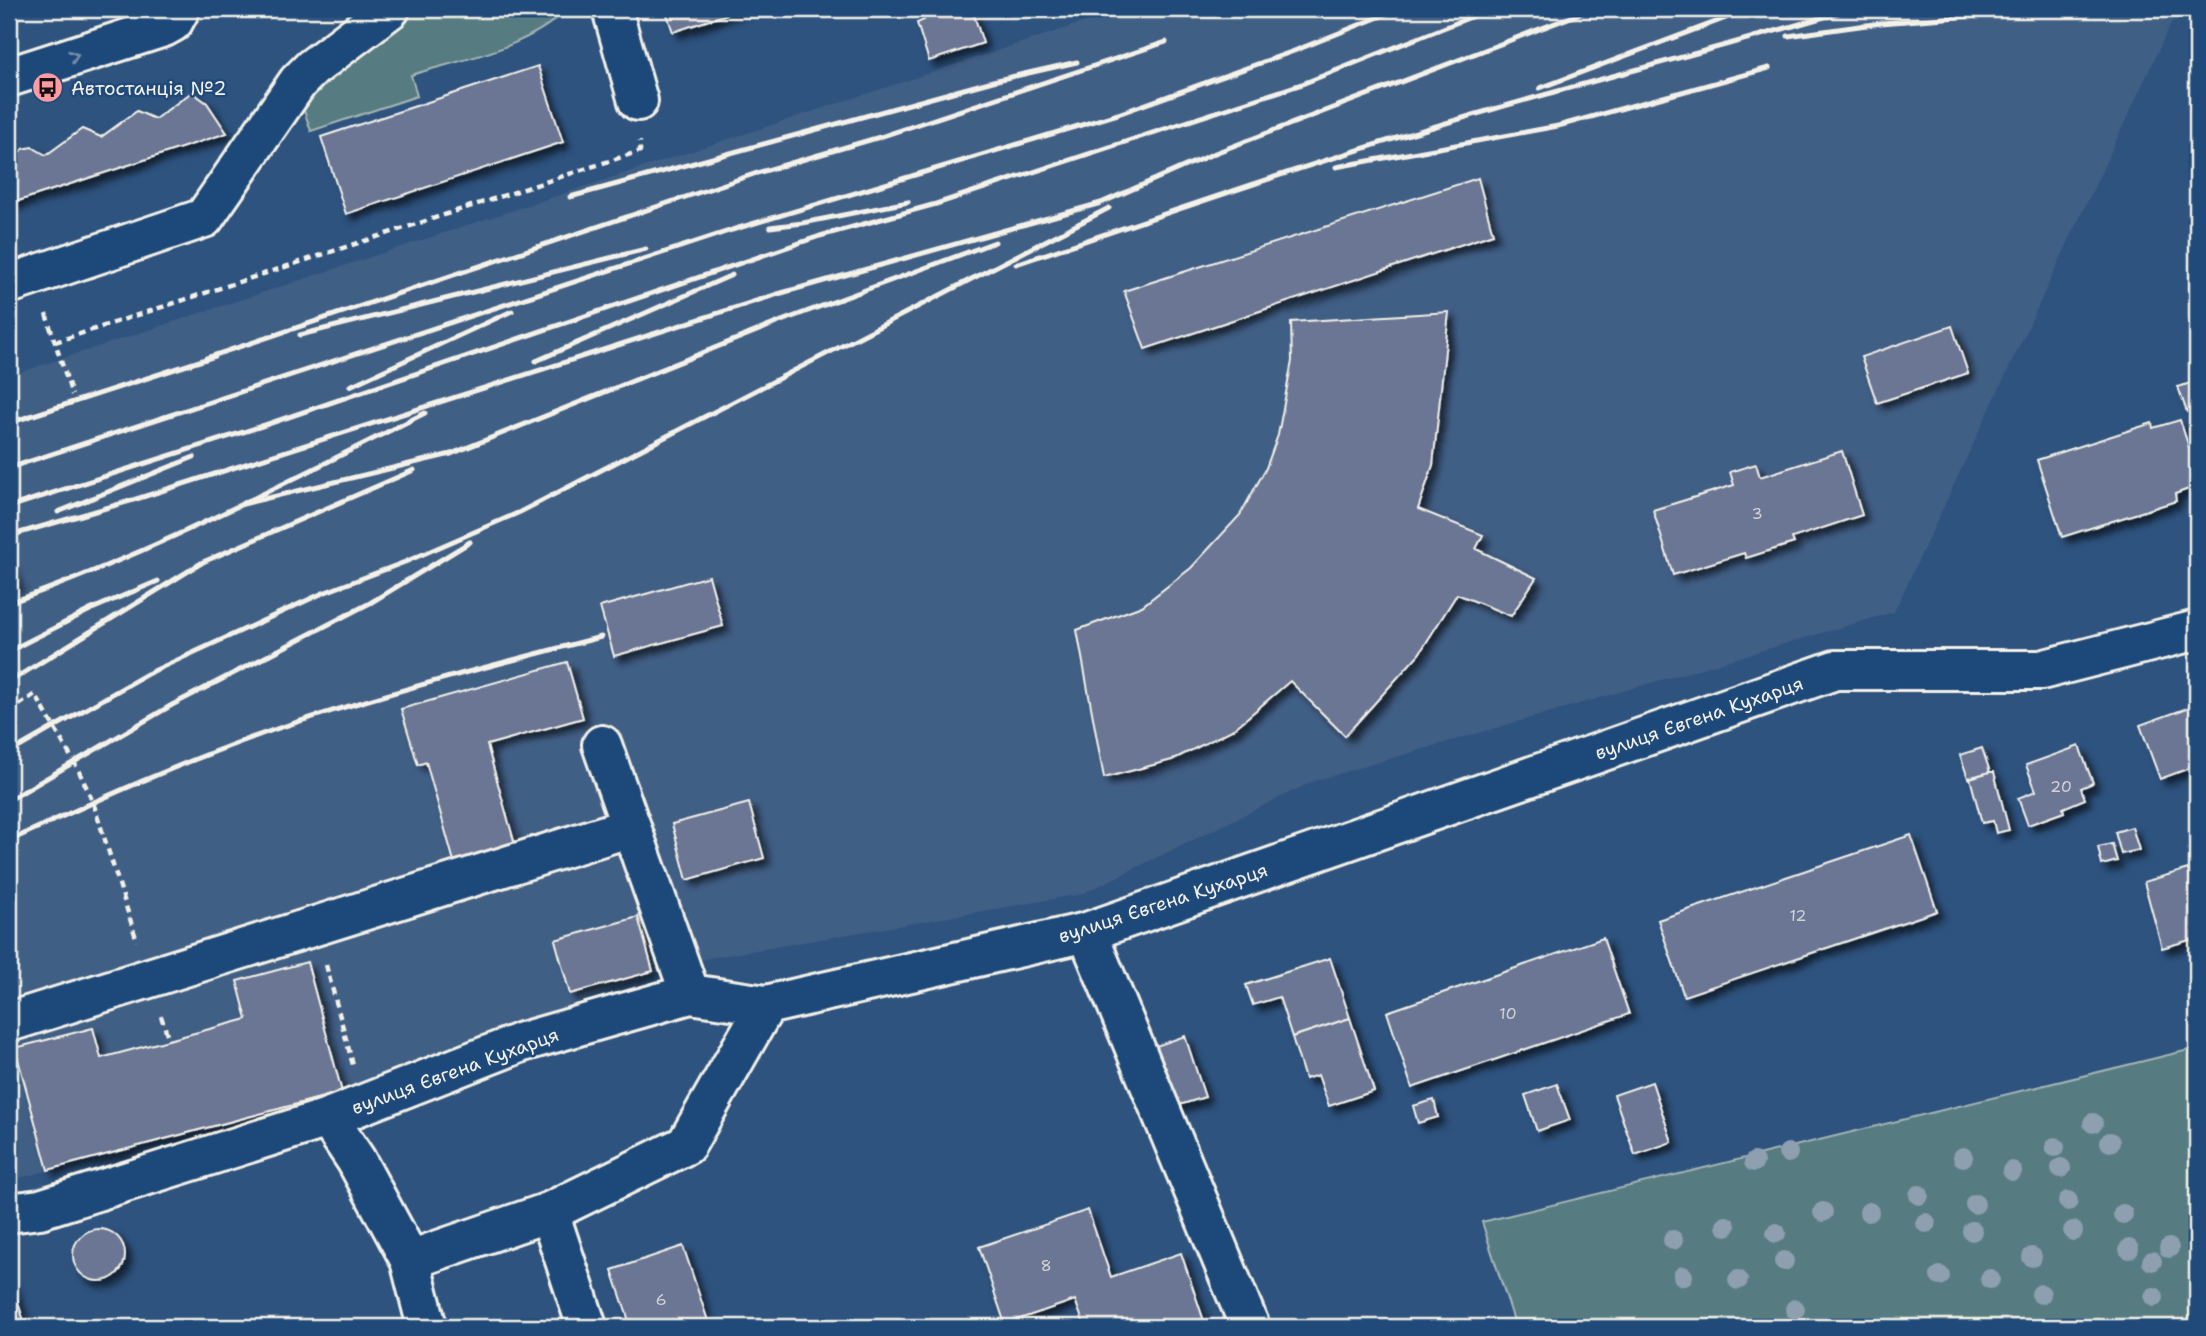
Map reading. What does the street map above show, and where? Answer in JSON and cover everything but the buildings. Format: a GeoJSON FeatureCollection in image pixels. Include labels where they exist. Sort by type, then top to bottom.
{"type":"FeatureCollection","features":[{"type":"Feature","properties":{"kind":"street"},"geometry":{"type":"LineString","coordinates":[[9,77],[164,27],[173,22],[180,9]]}},
{"type":"Feature","properties":{"kind":"street"},"geometry":{"type":"LineString","coordinates":[[21,280],[204,218],[298,82],[312,68],[390,9]]}},
{"type":"Feature","properties":{"kind":"street"},"geometry":{"type":"LineString","coordinates":[[612,9],[638,101]]}},
{"type":"Feature","properties":{"kind":"street","name":"вулиця Євгена Кухарця"},"geometry":{"type":"LineString","coordinates":[[9,1213],[40,1209],[328,1118],[522,1042],[690,994],[766,1005],[1087,932],[1835,670],[2041,670],[2197,630]]}},
{"type":"Feature","properties":{"kind":"street"},"geometry":{"type":"LineString","coordinates":[[602,745],[690,994]]}},
{"type":"Feature","properties":{"kind":"street"},"geometry":{"type":"LineString","coordinates":[[9,1022],[631,827]]}},
{"type":"Feature","properties":{"kind":"street"},"geometry":{"type":"LineString","coordinates":[[1087,932],[1250,1327]]}},
{"type":"Feature","properties":{"kind":"street"},"geometry":{"type":"LineString","coordinates":[[410,1260],[549,1212],[686,1144],[766,1005]]}},
{"type":"Feature","properties":{"kind":"street"},"geometry":{"type":"LineString","coordinates":[[328,1118],[356,1160],[410,1260],[426,1327]]}},
{"type":"Feature","properties":{"kind":"street"},"geometry":{"type":"LineString","coordinates":[[549,1212],[587,1327]]}},
{"type":"Feature","properties":{"kind":"path"},"geometry":{"type":"LineString","coordinates":[[55,342],[640,151],[638,101]]}},
{"type":"Feature","properties":{"kind":"path"},"geometry":{"type":"LineString","coordinates":[[21,280],[55,342],[72,395]]}},
{"type":"Feature","properties":{"kind":"path"},"geometry":{"type":"LineString","coordinates":[[9,712],[35,694],[79,771],[93,802],[169,1040]]}},
{"type":"Feature","properties":{"kind":"path"},"geometry":{"type":"LineString","coordinates":[[316,927],[355,1072]]}},
{"type":"Feature","properties":{"kind":"shaded area"},"geometry":{"type":"Polygon","coordinates":[[[1124,9],[2178,9],[1894,612],[1314,781],[1082,894],[681,963],[342,1092],[9,1181],[9,376],[1124,9]]]}},
{"type":"Feature","properties":{"kind":"green space"},"geometry":{"type":"Polygon","coordinates":[[[411,9],[567,9],[551,23],[514,43],[473,58],[411,75],[417,96],[311,131],[300,99],[374,34],[411,9]]]}},
{"type":"Feature","properties":{"kind":"green space"},"geometry":{"type":"Polygon","coordinates":[[[2197,1048],[2197,1327],[1516,1327],[1482,1222],[2197,1048]]]}},
{"type":"Feature","properties":{"kind":"railway"},"geometry":{"type":"LineString","coordinates":[[9,468],[732,230],[1118,114],[1294,51],[1399,9]]}},
{"type":"Feature","properties":{"kind":"railway"},"geometry":{"type":"LineString","coordinates":[[9,507],[268,424],[820,236],[936,204],[1302,84],[1491,9]]}},
{"type":"Feature","properties":{"kind":"railway"},"geometry":{"type":"LineString","coordinates":[[9,536],[130,501],[778,294],[1101,203],[1215,153],[1592,9]]}},
{"type":"Feature","properties":{"kind":"railway"},"geometry":{"type":"LineString","coordinates":[[1540,88],[1750,9]]}},
{"type":"Feature","properties":{"kind":"railway"},"geometry":{"type":"LineString","coordinates":[[1016,264],[1374,145],[1851,9]]}},
{"type":"Feature","properties":{"kind":"railway"},"geometry":{"type":"LineString","coordinates":[[1788,36],[1881,23],[2062,9]]}},
{"type":"Feature","properties":{"kind":"railway"},"geometry":{"type":"LineString","coordinates":[[206,358],[757,173],[880,137],[1166,42]]}},
{"type":"Feature","properties":{"kind":"railway"},"geometry":{"type":"LineString","coordinates":[[570,197],[993,81],[1077,62]]}},
{"type":"Feature","properties":{"kind":"railway"},"geometry":{"type":"LineString","coordinates":[[1336,167],[1558,126],[1769,68]]}},
{"type":"Feature","properties":{"kind":"railway"},"geometry":{"type":"LineString","coordinates":[[770,227],[908,202]]}},
{"type":"Feature","properties":{"kind":"railway"},"geometry":{"type":"LineString","coordinates":[[9,753],[147,674],[323,593],[405,562],[520,512],[1109,208]]}},
{"type":"Feature","properties":{"kind":"railway"},"geometry":{"type":"LineString","coordinates":[[243,504],[451,454],[784,320],[995,242]]}},
{"type":"Feature","properties":{"kind":"railway"},"geometry":{"type":"LineString","coordinates":[[300,335],[646,249]]}},
{"type":"Feature","properties":{"kind":"railway"},"geometry":{"type":"LineString","coordinates":[[536,361],[732,275]]}},
{"type":"Feature","properties":{"kind":"railway"},"geometry":{"type":"LineString","coordinates":[[350,386],[512,311]]}},
{"type":"Feature","properties":{"kind":"railway"},"geometry":{"type":"LineString","coordinates":[[9,423],[215,356]]}},
{"type":"Feature","properties":{"kind":"railway"},"geometry":{"type":"LineString","coordinates":[[9,603],[168,539],[425,413]]}},
{"type":"Feature","properties":{"kind":"railway"},"geometry":{"type":"LineString","coordinates":[[58,512],[194,457]]}},
{"type":"Feature","properties":{"kind":"railway"},"geometry":{"type":"LineString","coordinates":[[9,682],[203,562],[414,470]]}},
{"type":"Feature","properties":{"kind":"railway"},"geometry":{"type":"LineString","coordinates":[[9,800],[172,705],[370,603],[470,542]]}},
{"type":"Feature","properties":{"kind":"railway"},"geometry":{"type":"LineString","coordinates":[[9,651],[92,609],[158,581]]}},
{"type":"Feature","properties":{"kind":"railway"},"geometry":{"type":"LineString","coordinates":[[9,841],[142,781],[279,728],[399,691],[601,637]]}},
{"type":"Feature","properties":{"kind":"place","name":"Автостанція №2"},"geometry":{"type":"Point","coordinates":[48,88]}}]}
